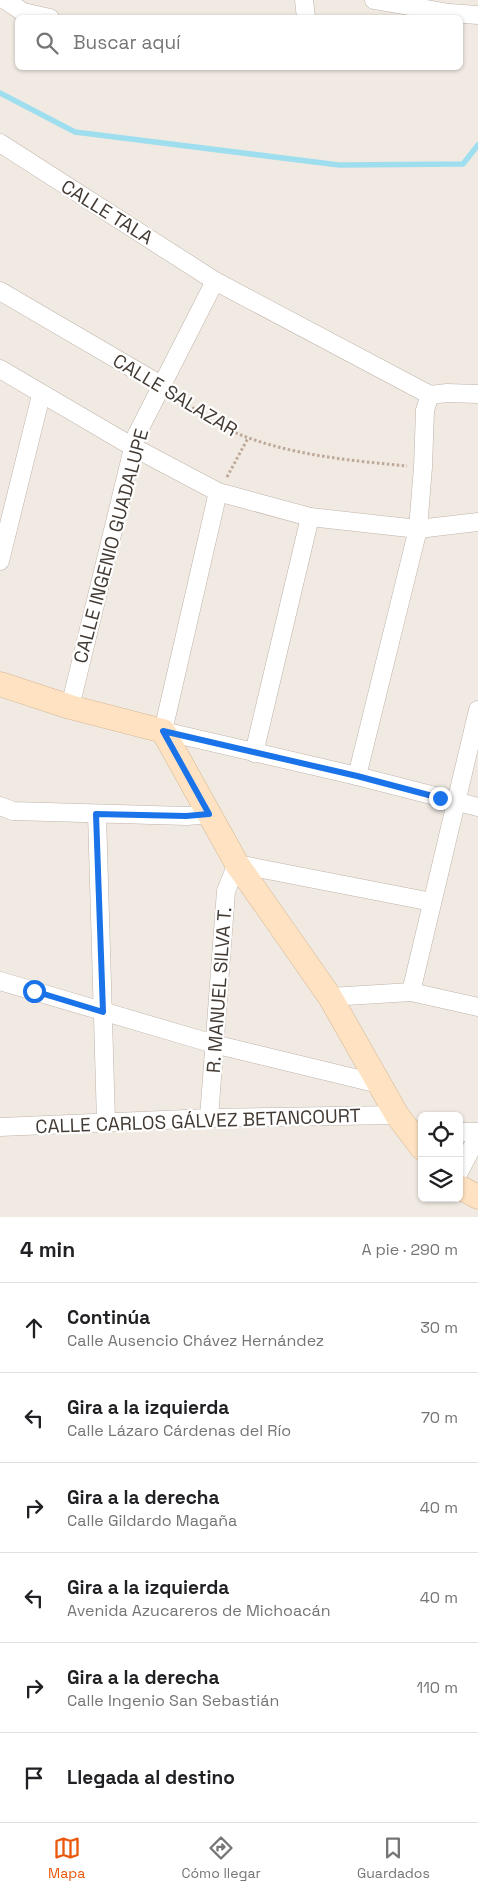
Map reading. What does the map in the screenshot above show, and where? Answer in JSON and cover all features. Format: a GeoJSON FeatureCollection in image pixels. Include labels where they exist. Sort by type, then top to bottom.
{"type":"FeatureCollection","features":[{"type":"Feature","properties":{"kind":"street"},"geometry":{"type":"LineString","coordinates":[[6,0],[22,12],[36,15]]}},
{"type":"Feature","properties":{"kind":"street"},"geometry":{"type":"LineString","coordinates":[[304,0],[306,15]]}},
{"type":"Feature","properties":{"kind":"street"},"geometry":{"type":"LineString","coordinates":[[374,0],[478,16]]}},
{"type":"Feature","properties":{"kind":"street","name":"CALLE TALA"},"geometry":{"type":"LineString","coordinates":[[0,143],[215,281],[430,395]]}},
{"type":"Feature","properties":{"kind":"street","name":"CALLE INGENIO GUADALUPE"},"geometry":{"type":"LineString","coordinates":[[70,707],[136,436],[215,281]]}},
{"type":"Feature","properties":{"kind":"street","name":"CALLE SALAZAR"},"geometry":{"type":"LineString","coordinates":[[0,291],[161,385]]}},
{"type":"Feature","properties":{"kind":"street"},"geometry":{"type":"LineString","coordinates":[[0,370],[41,395],[218,492],[310,517],[418,529],[478,522]]}},
{"type":"Feature","properties":{"kind":"street"},"geometry":{"type":"LineString","coordinates":[[357,776],[418,529],[425,410],[430,395],[447,393],[478,394]]}},
{"type":"Feature","properties":{"kind":"street"},"geometry":{"type":"LineString","coordinates":[[0,561],[41,395]]}},
{"type":"Feature","properties":{"kind":"street"},"geometry":{"type":"LineString","coordinates":[[218,492],[163,731],[237,864],[330,997],[378,1084],[413,1132]]}},
{"type":"Feature","properties":{"kind":"street"},"geometry":{"type":"LineString","coordinates":[[254,753],[310,517]]}},
{"type":"Feature","properties":{"kind":"street"},"geometry":{"type":"LineString","coordinates":[[0,684],[70,707],[254,753],[357,776],[478,808]]}},
{"type":"Feature","properties":{"kind":"street"},"geometry":{"type":"LineString","coordinates":[[411,992],[478,710]]}},
{"type":"Feature","properties":{"kind":"street"},"geometry":{"type":"LineString","coordinates":[[0,806],[13,811],[186,816],[209,814]]}},
{"type":"Feature","properties":{"kind":"street"},"geometry":{"type":"LineString","coordinates":[[96,814],[106,1121]]}},
{"type":"Feature","properties":{"kind":"street"},"geometry":{"type":"LineString","coordinates":[[237,864],[432,902]]}},
{"type":"Feature","properties":{"kind":"street","name":"R. MANUEL SILVA T."},"geometry":{"type":"LineString","coordinates":[[209,1118],[226,891],[237,864]]}},
{"type":"Feature","properties":{"kind":"street"},"geometry":{"type":"LineString","coordinates":[[0,981],[214,1044],[378,1084]]}},
{"type":"Feature","properties":{"kind":"street"},"geometry":{"type":"LineString","coordinates":[[330,997],[411,992],[478,1007]]}},
{"type":"Feature","properties":{"kind":"street","name":"CALLE CARLOS GÁLVEZ BETANCOURT"},"geometry":{"type":"LineString","coordinates":[[0,1127],[209,1118],[413,1132]]}},
{"type":"Feature","properties":{"kind":"street"},"geometry":{"type":"LineString","coordinates":[[463,1132],[478,1132]]}},
{"type":"Feature","properties":{"kind":"street"},"geometry":{"type":"LineString","coordinates":[[463,1164],[478,1136]]}},
{"type":"Feature","properties":{"kind":"street"},"geometry":{"type":"LineString","coordinates":[[463,1189],[478,1197]]}},
{"type":"Feature","properties":{"kind":"path","name":"CALLE SALAZAR"},"geometry":{"type":"LineString","coordinates":[[161,385],[216,424],[248,438],[327,458],[423,467]]}},
{"type":"Feature","properties":{"kind":"path"},"geometry":{"type":"LineString","coordinates":[[218,492],[248,438]]}},
{"type":"Feature","properties":{"kind":"waterway"},"geometry":{"type":"LineString","coordinates":[[0,93],[75,132],[339,165],[463,164],[478,145]]}},
{"type":"Feature","properties":{"kind":"route"},"geometry":{"type":"LineString","coordinates":[[34,991],[103,1012],[96,814],[186,816],[209,814],[163,731],[357,776],[440,798]]}}]}
